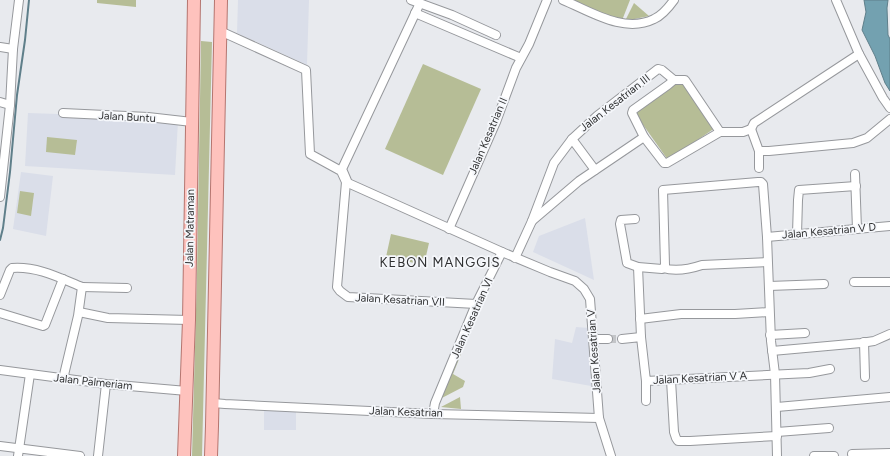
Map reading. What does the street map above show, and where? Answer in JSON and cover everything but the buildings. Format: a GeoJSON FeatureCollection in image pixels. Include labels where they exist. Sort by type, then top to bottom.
{"type":"FeatureCollection","features":[{"type":"Feature","properties":{"kind":"main road","name":"Jalan Matraman"},"geometry":{"type":"LineString","coordinates":[[184,456],[189,320],[194,0]]}},
{"type":"Feature","properties":{"kind":"main road"},"geometry":{"type":"LineString","coordinates":[[211,456],[221,0]]}},
{"type":"Feature","properties":{"kind":"street"},"geometry":{"type":"LineString","coordinates":[[0,197],[10,105],[13,49],[19,0]]}},
{"type":"Feature","properties":{"kind":"street"},"geometry":{"type":"LineString","coordinates":[[411,0],[452,15],[496,34]]}},
{"type":"Feature","properties":{"kind":"street","name":"Jalan Kesatrian II"},"geometry":{"type":"LineString","coordinates":[[448,229],[496,122],[521,58],[529,44],[547,0]]}},
{"type":"Feature","properties":{"kind":"street"},"geometry":{"type":"LineString","coordinates":[[563,0],[614,22],[626,25],[639,24],[654,20],[664,12],[674,0]]}},
{"type":"Feature","properties":{"kind":"street"},"geometry":{"type":"LineString","coordinates":[[836,0],[859,54],[890,108]]}},
{"type":"Feature","properties":{"kind":"street"},"geometry":{"type":"LineString","coordinates":[[347,183],[342,168],[420,3]]}},
{"type":"Feature","properties":{"kind":"street"},"geometry":{"type":"LineString","coordinates":[[415,13],[521,58]]}},
{"type":"Feature","properties":{"kind":"street"},"geometry":{"type":"LineString","coordinates":[[220,31],[305,68],[307,72],[310,154],[341,171],[347,183],[515,258],[532,221],[579,181],[644,137]]}},
{"type":"Feature","properties":{"kind":"street"},"geometry":{"type":"LineString","coordinates":[[0,47],[13,49]]}},
{"type":"Feature","properties":{"kind":"street"},"geometry":{"type":"LineString","coordinates":[[674,80],[668,86],[633,110],[632,114],[644,137],[664,163],[667,163],[720,132],[743,132],[751,129],[754,123],[761,118],[859,54]]}},
{"type":"Feature","properties":{"kind":"street","name":"Jalan Kesatrian III"},"geometry":{"type":"LineString","coordinates":[[532,221],[554,163],[572,138],[597,116],[658,70],[661,70],[674,80],[682,79],[686,81],[720,132]]}},
{"type":"Feature","properties":{"kind":"street"},"geometry":{"type":"LineString","coordinates":[[0,102],[10,105]]}},
{"type":"Feature","properties":{"kind":"street","name":"Jalan Buntu"},"geometry":{"type":"LineString","coordinates":[[63,113],[192,122]]}},
{"type":"Feature","properties":{"kind":"street"},"geometry":{"type":"LineString","coordinates":[[759,151],[853,143],[867,138],[890,119]]}},
{"type":"Feature","properties":{"kind":"street"},"geometry":{"type":"LineString","coordinates":[[751,129],[759,151],[760,168]]}},
{"type":"Feature","properties":{"kind":"street"},"geometry":{"type":"LineString","coordinates":[[572,138],[595,170]]}},
{"type":"Feature","properties":{"kind":"street"},"geometry":{"type":"LineString","coordinates":[[855,174],[857,229]]}},
{"type":"Feature","properties":{"kind":"street"},"geometry":{"type":"LineString","coordinates":[[663,268],[665,265],[664,190],[761,182],[763,184],[767,237],[770,335],[775,374],[777,407],[778,456]]}},
{"type":"Feature","properties":{"kind":"street","name":"Jalan Kesatrian VII"},"geometry":{"type":"LineString","coordinates":[[347,183],[337,287],[340,291],[348,297],[476,304]]}},
{"type":"Feature","properties":{"kind":"street"},"geometry":{"type":"LineString","coordinates":[[797,234],[799,190],[856,186]]}},
{"type":"Feature","properties":{"kind":"street"},"geometry":{"type":"LineString","coordinates":[[635,219],[621,220],[620,224],[626,263],[638,267],[655,269],[663,268],[672,271],[694,268],[702,265],[767,262]]}},
{"type":"Feature","properties":{"kind":"street","name":"Jalan Kesatrian V D"},"geometry":{"type":"LineString","coordinates":[[767,237],[890,226]]}},
{"type":"Feature","properties":{"kind":"street","name":"Jalan Kesatrian VI"},"geometry":{"type":"LineString","coordinates":[[433,414],[435,403],[476,304],[502,252]]}},
{"type":"Feature","properties":{"kind":"street","name":"Jalan Kesatrian V"},"geometry":{"type":"LineString","coordinates":[[515,258],[575,282],[584,289],[590,299],[599,418],[611,456]]}},
{"type":"Feature","properties":{"kind":"street","name":"Jalan Kesatrian V A"},"geometry":{"type":"LineString","coordinates":[[638,267],[641,337],[646,381],[809,373],[830,369]]}},
{"type":"Feature","properties":{"kind":"street"},"geometry":{"type":"LineString","coordinates":[[0,295],[12,268],[42,272],[63,279],[82,288],[127,288]]}},
{"type":"Feature","properties":{"kind":"street"},"geometry":{"type":"LineString","coordinates":[[0,313],[43,326],[45,325],[63,279]]}},
{"type":"Feature","properties":{"kind":"street"},"geometry":{"type":"LineString","coordinates":[[854,282],[890,282]]}},
{"type":"Feature","properties":{"kind":"street"},"geometry":{"type":"LineString","coordinates":[[769,286],[824,284]]}},
{"type":"Feature","properties":{"kind":"street"},"geometry":{"type":"LineString","coordinates":[[63,379],[79,312],[82,288]]}},
{"type":"Feature","properties":{"kind":"street"},"geometry":{"type":"LineString","coordinates":[[79,312],[108,318],[189,320]]}},
{"type":"Feature","properties":{"kind":"street"},"geometry":{"type":"LineString","coordinates":[[640,319],[681,314],[735,314],[769,312]]}},
{"type":"Feature","properties":{"kind":"street"},"geometry":{"type":"LineString","coordinates":[[770,335],[804,333]]}},
{"type":"Feature","properties":{"kind":"street"},"geometry":{"type":"LineString","coordinates":[[772,351],[874,341],[890,334]]}},
{"type":"Feature","properties":{"kind":"street"},"geometry":{"type":"LineString","coordinates":[[622,339],[641,337]]}},
{"type":"Feature","properties":{"kind":"street"},"geometry":{"type":"LineString","coordinates":[[594,339],[608,339]]}},
{"type":"Feature","properties":{"kind":"street"},"geometry":{"type":"LineString","coordinates":[[864,342],[865,377]]}},
{"type":"Feature","properties":{"kind":"street","name":"Jalan Palmeriam"},"geometry":{"type":"LineString","coordinates":[[0,370],[106,384],[187,391]]}},
{"type":"Feature","properties":{"kind":"street"},"geometry":{"type":"LineString","coordinates":[[18,452],[30,374]]}},
{"type":"Feature","properties":{"kind":"street"},"geometry":{"type":"LineString","coordinates":[[671,380],[674,432],[678,441],[690,442],[829,428]]}},
{"type":"Feature","properties":{"kind":"street"},"geometry":{"type":"LineString","coordinates":[[646,381],[646,402]]}},
{"type":"Feature","properties":{"kind":"street"},"geometry":{"type":"LineString","coordinates":[[98,456],[106,384]]}},
{"type":"Feature","properties":{"kind":"street"},"geometry":{"type":"LineString","coordinates":[[777,407],[890,397]]}},
{"type":"Feature","properties":{"kind":"street","name":"Jalan Kesatrian"},"geometry":{"type":"LineString","coordinates":[[213,403],[433,414],[599,418]]}},
{"type":"Feature","properties":{"kind":"street"},"geometry":{"type":"LineString","coordinates":[[0,446],[18,452],[80,456]]}},
{"type":"Feature","properties":{"kind":"street"},"geometry":{"type":"LineString","coordinates":[[852,454],[890,453]]}},
{"type":"Feature","properties":{"kind":"street"},"geometry":{"type":"LineString","coordinates":[[814,456],[834,456]]}},
{"type":"Feature","properties":{"kind":"shaded area"},"geometry":{"type":"Polygon","coordinates":[[[238,0],[309,0],[307,65],[237,33],[238,0]]]}},
{"type":"Feature","properties":{"kind":"shaded area"},"geometry":{"type":"Polygon","coordinates":[[[28,113],[148,117],[178,121],[175,175],[25,166],[28,113]]]}},
{"type":"Feature","properties":{"kind":"shaded area"},"geometry":{"type":"Polygon","coordinates":[[[21,172],[53,176],[46,236],[13,229],[21,172]]]}},
{"type":"Feature","properties":{"kind":"shaded area"},"geometry":{"type":"Polygon","coordinates":[[[585,218],[594,280],[533,252],[539,236],[585,218]]]}},
{"type":"Feature","properties":{"kind":"shaded area"},"geometry":{"type":"Polygon","coordinates":[[[576,327],[589,328],[591,386],[552,379],[555,339],[572,343],[576,327]]]}},
{"type":"Feature","properties":{"kind":"shaded area"},"geometry":{"type":"Polygon","coordinates":[[[264,409],[296,410],[296,430],[264,430],[264,409]]]}},
{"type":"Feature","properties":{"kind":"green space"},"geometry":{"type":"Polygon","coordinates":[[[97,0],[136,0],[136,7],[97,3],[97,0]]]}},
{"type":"Feature","properties":{"kind":"green space"},"geometry":{"type":"Polygon","coordinates":[[[568,0],[630,0],[621,23],[568,0]]]}},
{"type":"Feature","properties":{"kind":"green space"},"geometry":{"type":"Polygon","coordinates":[[[634,3],[649,16],[625,21],[634,3]]]}},
{"type":"Feature","properties":{"kind":"green space"},"geometry":{"type":"Polygon","coordinates":[[[201,41],[212,42],[202,456],[192,456],[197,274],[201,41]]]}},
{"type":"Feature","properties":{"kind":"green space"},"geometry":{"type":"Polygon","coordinates":[[[423,64],[481,89],[443,175],[385,149],[423,64]]]}},
{"type":"Feature","properties":{"kind":"green space"},"geometry":{"type":"Polygon","coordinates":[[[681,80],[715,128],[668,160],[634,112],[681,80]]]}},
{"type":"Feature","properties":{"kind":"green space"},"geometry":{"type":"Polygon","coordinates":[[[47,137],[77,140],[75,155],[46,152],[47,137]]]}},
{"type":"Feature","properties":{"kind":"green space"},"geometry":{"type":"Polygon","coordinates":[[[20,191],[34,193],[31,216],[17,213],[20,191]]]}},
{"type":"Feature","properties":{"kind":"green space"},"geometry":{"type":"Polygon","coordinates":[[[391,234],[429,243],[424,265],[386,257],[391,234]]]}},
{"type":"Feature","properties":{"kind":"green space"},"geometry":{"type":"Polygon","coordinates":[[[475,308],[479,309],[453,374],[465,381],[463,387],[438,400],[475,308]]]}},
{"type":"Feature","properties":{"kind":"green space"},"geometry":{"type":"Polygon","coordinates":[[[460,397],[461,409],[441,407],[460,397]]]}},
{"type":"Feature","properties":{"kind":"water"},"geometry":{"type":"Polygon","coordinates":[[[864,0],[888,0],[890,91],[885,83],[875,56],[862,30],[866,12],[864,0]]]}},
{"type":"Feature","properties":{"kind":"waterway"},"geometry":{"type":"LineString","coordinates":[[0,240],[3,228],[10,172],[17,95],[29,0]]}},
{"type":"Feature","properties":{"kind":"tunnel"},"geometry":{"type":"LineString","coordinates":[[608,339],[622,339]]}},
{"type":"Feature","properties":{"kind":"district","name":"KEBON MANGGIS"},"geometry":{"type":"Point","coordinates":[440,262]}}]}
